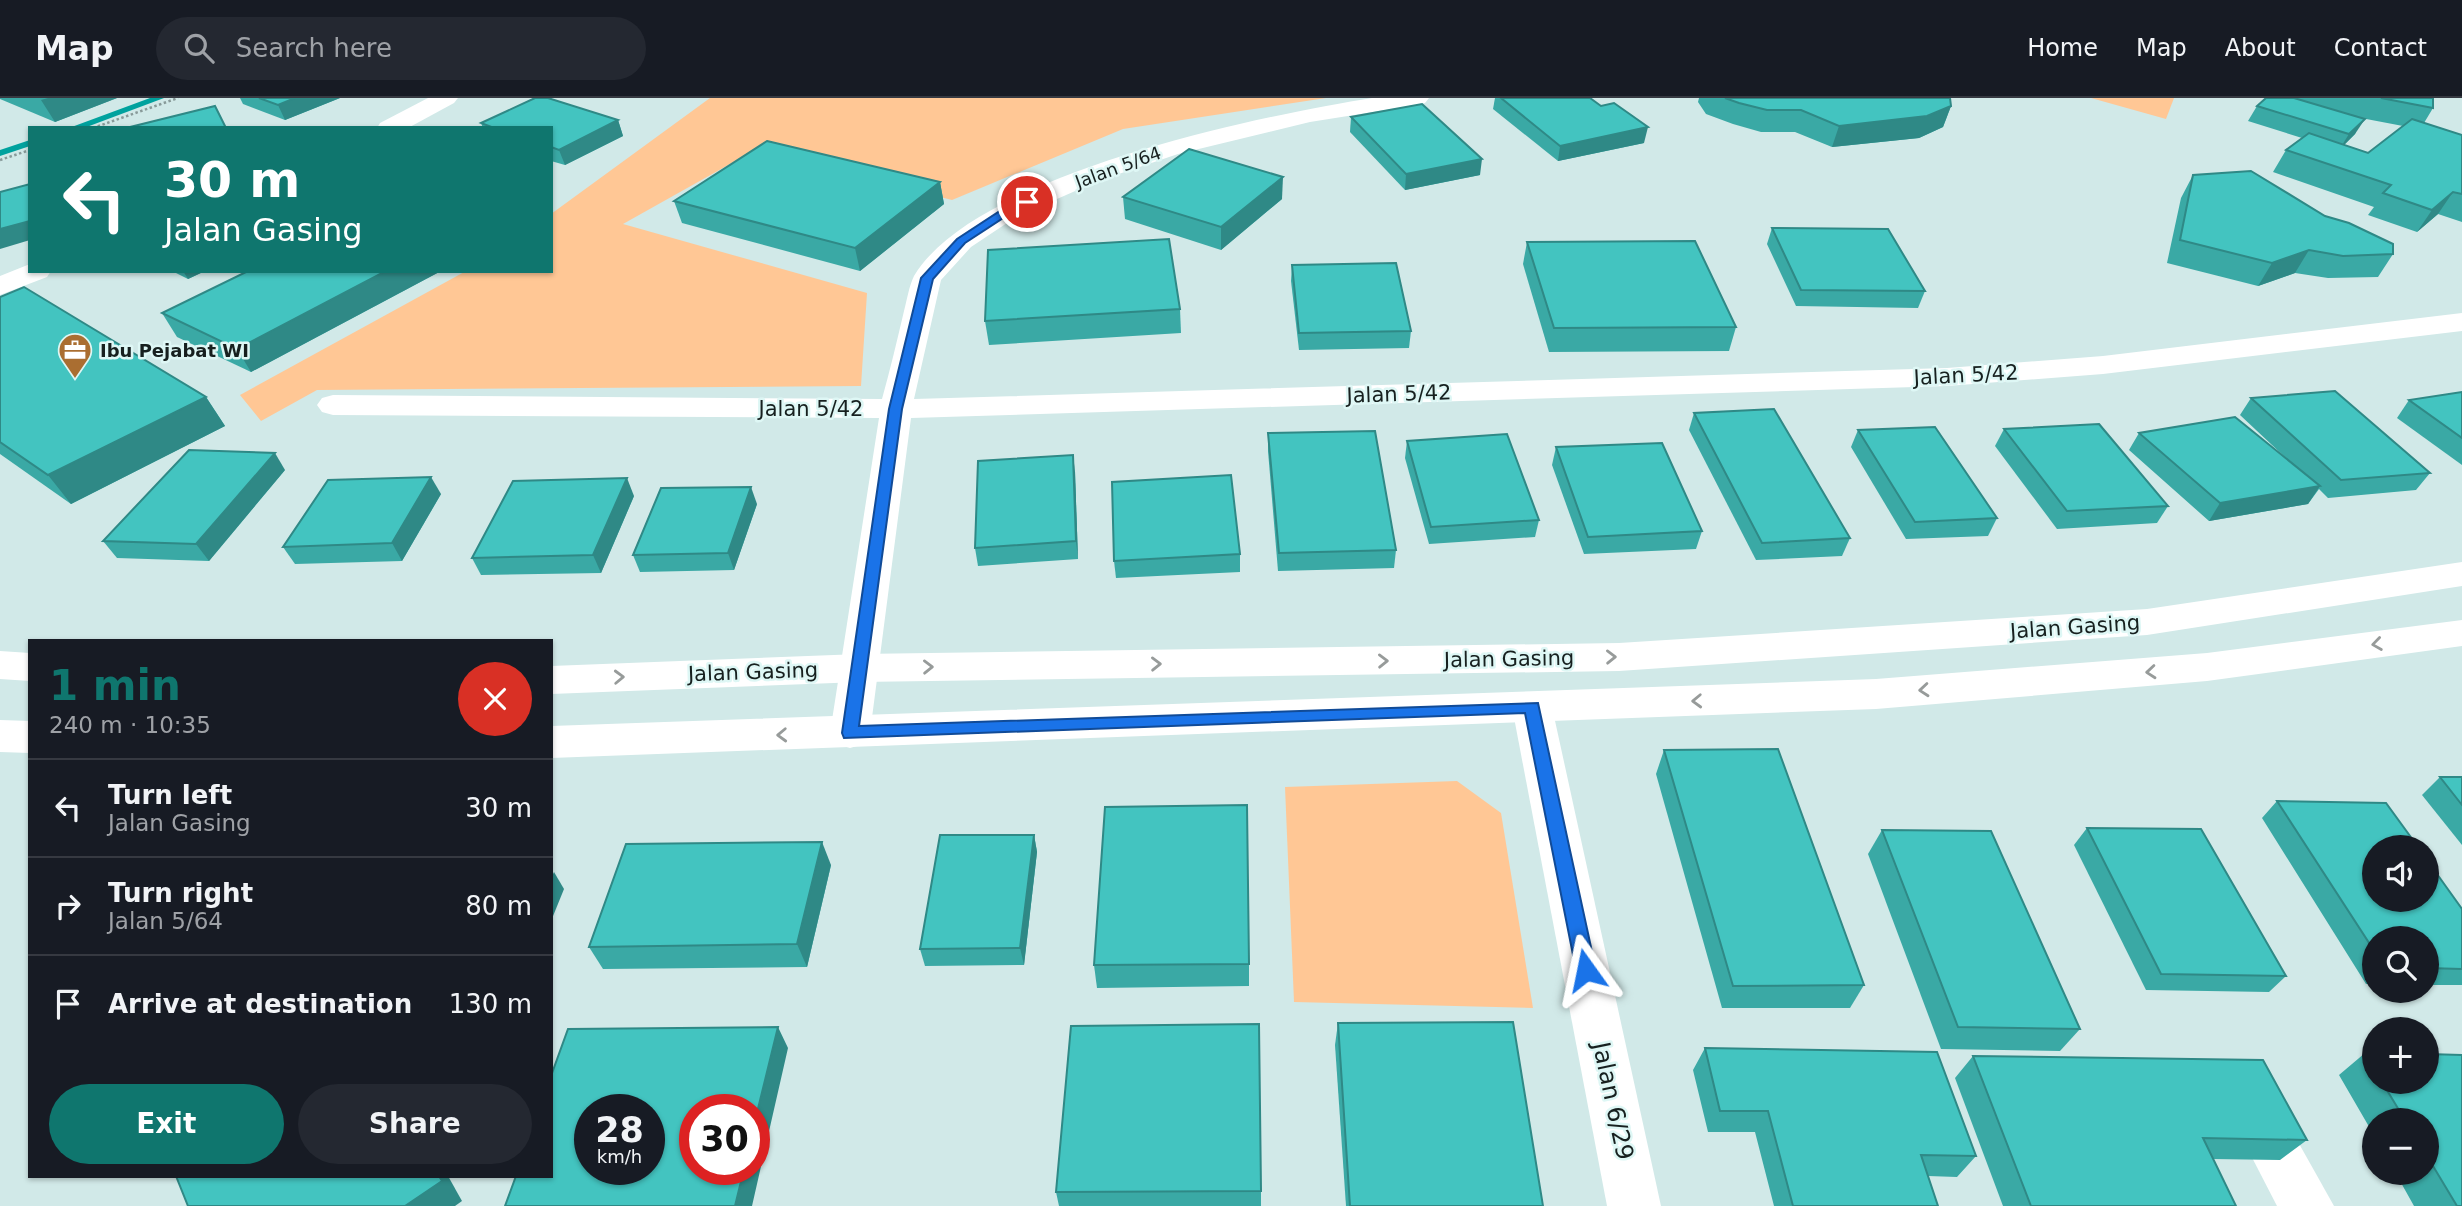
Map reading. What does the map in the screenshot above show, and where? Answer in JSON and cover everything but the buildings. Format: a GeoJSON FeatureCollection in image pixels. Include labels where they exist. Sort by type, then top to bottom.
{"type":"FeatureCollection","features":[{"type":"Feature","properties":{"kind":"street"},"geometry":{"type":"LineString","coordinates":[[393,126],[446,98]]}},
{"type":"Feature","properties":{"kind":"street","name":"Jalan 5/64"},"geometry":{"type":"LineString","coordinates":[[850,733],[896,409],[927,278],[961,241],[1007,211],[1089,176],[1170,149],[1310,115],[1417,98]]}},
{"type":"Feature","properties":{"kind":"street"},"geometry":{"type":"LineString","coordinates":[[0,286],[32,273]]}},
{"type":"Feature","properties":{"kind":"street","name":"Jalan 5/42"},"geometry":{"type":"LineString","coordinates":[[333,405],[896,409],[1947,377],[2103,365],[2462,322]]}},
{"type":"Feature","properties":{"kind":"street","name":"Jalan Gasing"},"geometry":{"type":"LineString","coordinates":[[553,680],[860,668],[1619,657],[2147,622],[2462,574]]}},
{"type":"Feature","properties":{"kind":"street"},"geometry":{"type":"LineString","coordinates":[[553,742],[1890,693],[2207,667],[2456,633]]}},
{"type":"Feature","properties":{"kind":"street"},"geometry":{"type":"LineString","coordinates":[[0,666],[28,667]]}},
{"type":"Feature","properties":{"kind":"street","name":"Jalan 6/29"},"geometry":{"type":"LineString","coordinates":[[1532,707],[1634,1206]]}},
{"type":"Feature","properties":{"kind":"street"},"geometry":{"type":"LineString","coordinates":[[0,736],[28,737]]}},
{"type":"Feature","properties":{"kind":"street"},"geometry":{"type":"LineString","coordinates":[[2270,1142],[2307,1206]]}},
{"type":"Feature","properties":{"kind":"path"},"geometry":{"type":"LineString","coordinates":[[99,126],[178,98]]}},
{"type":"Feature","properties":{"kind":"path"},"geometry":{"type":"LineString","coordinates":[[0,160],[28,151]]}},
{"type":"Feature","properties":{"kind":"shaded area"},"geometry":{"type":"Polygon","coordinates":[[[710,98],[1326,98],[1123,129],[952,200],[755,150],[623,224],[867,293],[861,386],[317,390],[261,421],[240,395],[462,273],[553,273],[553,213],[710,98]]]}},
{"type":"Feature","properties":{"kind":"shaded area"},"geometry":{"type":"Polygon","coordinates":[[[2091,98],[2174,98],[2166,119],[2091,98]]]}},
{"type":"Feature","properties":{"kind":"shaded area"},"geometry":{"type":"Polygon","coordinates":[[[1457,781],[1501,813],[1533,1008],[1294,1002],[1285,787],[1457,781]]]}},
{"type":"Feature","properties":{"kind":"waterway"},"geometry":{"type":"LineString","coordinates":[[80,126],[159,98]]}},
{"type":"Feature","properties":{"kind":"waterway"},"geometry":{"type":"LineString","coordinates":[[0,153],[28,144]]}},
{"type":"Feature","properties":{"kind":"place","name":"Ibu Pejabat WI"},"geometry":{"type":"Point","coordinates":[75,380]}},
{"type":"Feature","properties":{"kind":"route"},"geometry":{"type":"LineString","coordinates":[[1027,202],[1007,211],[961,241],[927,278],[896,409],[850,733],[1532,707],[1586,970]]}}]}
